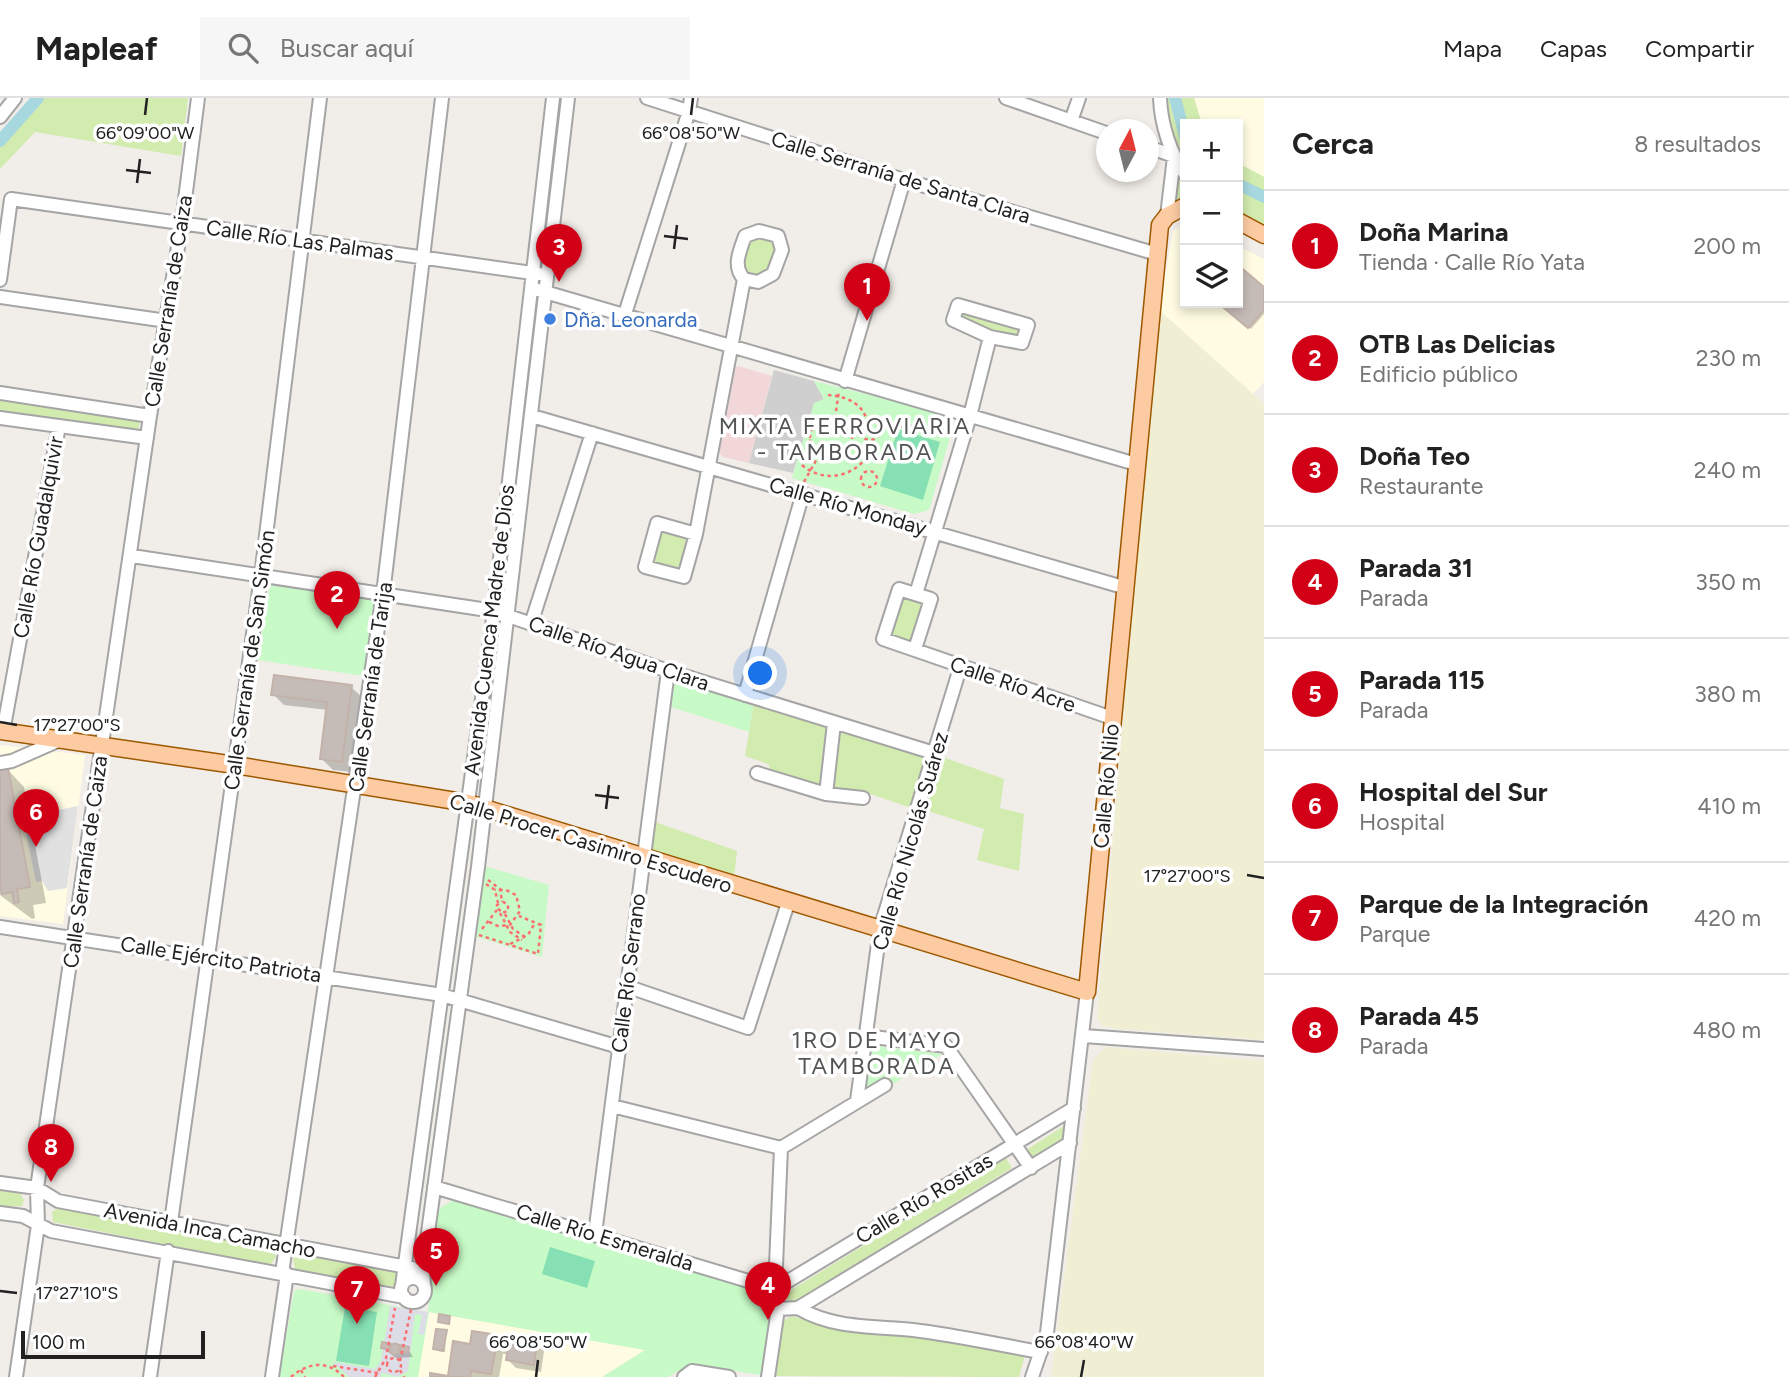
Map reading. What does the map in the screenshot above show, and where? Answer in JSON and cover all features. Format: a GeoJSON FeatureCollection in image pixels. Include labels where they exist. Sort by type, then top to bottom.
{"type":"FeatureCollection","features":[{"type":"Feature","properties":{"kind":"main road"},"geometry":{"type":"LineString","coordinates":[[1167,216],[1180,209]]}},
{"type":"Feature","properties":{"kind":"main road","name":"Calle Río Nilo"},"geometry":{"type":"LineString","coordinates":[[1087,992],[1157,254],[1160,225],[1167,216]]}},
{"type":"Feature","properties":{"kind":"main road"},"geometry":{"type":"LineString","coordinates":[[1243,224],[1264,235]]}},
{"type":"Feature","properties":{"kind":"main road","name":"Calle Procer Casimiro Escudero"},"geometry":{"type":"LineString","coordinates":[[1,731],[356,783],[468,803],[788,903],[1087,992]]}},
{"type":"Feature","properties":{"kind":"street"},"geometry":{"type":"LineString","coordinates":[[1,113],[15,98]]}},
{"type":"Feature","properties":{"kind":"street","name":"Calle Serranía de Caiza"},"geometry":{"type":"LineString","coordinates":[[16,1377],[38,1225],[37,1188],[101,746],[132,556],[150,415],[182,223],[198,98]]}},
{"type":"Feature","properties":{"kind":"street","name":"Calle Serranía de San Simón"},"geometry":{"type":"LineString","coordinates":[[171,1222],[261,576],[320,98]]}},
{"type":"Feature","properties":{"kind":"street","name":"Calle Serranía de Tarija"},"geometry":{"type":"LineString","coordinates":[[271,1377],[287,1245],[383,594],[442,98]]}},
{"type":"Feature","properties":{"kind":"street","name":"Avenida Cuenca Madre de Dios"},"geometry":{"type":"LineString","coordinates":[[424,1285],[423,1269],[485,810],[531,273],[553,98]]}},
{"type":"Feature","properties":{"kind":"street","name":"Avenida Cuenca Madre de Dios"},"geometry":{"type":"LineString","coordinates":[[404,1295],[468,803],[532,416],[568,98]]}},
{"type":"Feature","properties":{"kind":"street","name":"Calle Serranía de Santa Clara"},"geometry":{"type":"LineString","coordinates":[[647,98],[690,105],[904,180],[1157,254]]}},
{"type":"Feature","properties":{"kind":"street"},"geometry":{"type":"LineString","coordinates":[[1006,98],[1096,129]]}},
{"type":"Feature","properties":{"kind":"street"},"geometry":{"type":"LineString","coordinates":[[1071,121],[1079,98]]}},
{"type":"Feature","properties":{"kind":"street"},"geometry":{"type":"LineString","coordinates":[[1160,98],[1164,127],[1180,166]]}},
{"type":"Feature","properties":{"kind":"street"},"geometry":{"type":"LineString","coordinates":[[625,314],[690,105]]}},
{"type":"Feature","properties":{"kind":"street"},"geometry":{"type":"LineString","coordinates":[[1159,151],[1174,156]]}},
{"type":"Feature","properties":{"kind":"street"},"geometry":{"type":"LineString","coordinates":[[1167,216],[1174,156]]}},
{"type":"Feature","properties":{"kind":"street"},"geometry":{"type":"LineString","coordinates":[[845,380],[904,180]]}},
{"type":"Feature","properties":{"kind":"street","name":"Calle Río Las Palmas"},"geometry":{"type":"LineString","coordinates":[[0,280],[11,199],[547,276]]}},
{"type":"Feature","properties":{"kind":"street"},"geometry":{"type":"LineString","coordinates":[[696,534],[657,523],[645,567],[684,578],[696,534],[744,279]]}},
{"type":"Feature","properties":{"kind":"street"},"geometry":{"type":"LineString","coordinates":[[530,289],[545,290],[730,348],[845,380],[968,422],[1136,464]]}},
{"type":"Feature","properties":{"kind":"street"},"geometry":{"type":"LineString","coordinates":[[0,297],[167,321]]}},
{"type":"Feature","properties":{"kind":"street"},"geometry":{"type":"LineString","coordinates":[[958,305],[1028,325],[1022,343],[990,337],[953,320],[958,305]]}},
{"type":"Feature","properties":{"kind":"street"},"geometry":{"type":"LineString","coordinates":[[916,594],[968,422],[990,337]]}},
{"type":"Feature","properties":{"kind":"street"},"geometry":{"type":"LineString","coordinates":[[0,393],[150,415]]}},
{"type":"Feature","properties":{"kind":"street","name":"Calle Río Monday"},"geometry":{"type":"LineString","coordinates":[[532,416],[1124,587]]}},
{"type":"Feature","properties":{"kind":"street"},"geometry":{"type":"LineString","coordinates":[[0,418],[147,439]]}},
{"type":"Feature","properties":{"kind":"street","name":"Calle Río Guadalquivir"},"geometry":{"type":"LineString","coordinates":[[1,731],[59,426]]}},
{"type":"Feature","properties":{"kind":"street"},"geometry":{"type":"LineString","coordinates":[[531,624],[592,433]]}},
{"type":"Feature","properties":{"kind":"street"},"geometry":{"type":"LineString","coordinates":[[745,695],[803,493]]}},
{"type":"Feature","properties":{"kind":"street","name":"Calle Río Agua Clara"},"geometry":{"type":"LineString","coordinates":[[132,556],[500,612],[668,671],[934,753]]}},
{"type":"Feature","properties":{"kind":"street"},"geometry":{"type":"LineString","coordinates":[[899,589],[931,599],[915,649],[883,639],[899,589]]}},
{"type":"Feature","properties":{"kind":"street","name":"Calle Río Acre"},"geometry":{"type":"LineString","coordinates":[[915,649],[1112,718]]}},
{"type":"Feature","properties":{"kind":"street","name":"Calle Río Nicolás Suárez"},"geometry":{"type":"LineString","coordinates":[[857,1101],[880,929],[961,665]]}},
{"type":"Feature","properties":{"kind":"street","name":"Calle Río Serrano"},"geometry":{"type":"LineString","coordinates":[[595,1234],[641,857],[668,671]]}},
{"type":"Feature","properties":{"kind":"street"},"geometry":{"type":"LineString","coordinates":[[826,794],[834,723]]}},
{"type":"Feature","properties":{"kind":"street"},"geometry":{"type":"LineString","coordinates":[[0,762],[12,761],[60,740]]}},
{"type":"Feature","properties":{"kind":"street"},"geometry":{"type":"LineString","coordinates":[[757,773],[826,794],[863,798]]}},
{"type":"Feature","properties":{"kind":"street"},"geometry":{"type":"LineString","coordinates":[[626,986],[748,1028],[788,903]]}},
{"type":"Feature","properties":{"kind":"street","name":"Calle Ejército Patriota"},"geometry":{"type":"LineString","coordinates":[[0,927],[328,975],[459,999]]}},
{"type":"Feature","properties":{"kind":"street","name":"Calle Río Nilo"},"geometry":{"type":"LineString","coordinates":[[1031,1377],[1047,1333],[1084,1036],[1087,992]]}},
{"type":"Feature","properties":{"kind":"street"},"geometry":{"type":"LineString","coordinates":[[459,999],[619,1046]]}},
{"type":"Feature","properties":{"kind":"street"},"geometry":{"type":"LineString","coordinates":[[1084,1036],[1264,1049]]}},
{"type":"Feature","properties":{"kind":"street"},"geometry":{"type":"LineString","coordinates":[[865,1037],[946,1046],[1031,1168]]}},
{"type":"Feature","properties":{"kind":"street"},"geometry":{"type":"LineString","coordinates":[[612,1106],[781,1148],[885,1085]]}},
{"type":"Feature","properties":{"kind":"street","name":"Calle Río Rositas"},"geometry":{"type":"LineString","coordinates":[[775,1289],[1074,1108]]}},
{"type":"Feature","properties":{"kind":"street","name":"Calle Río Rositas"},"geometry":{"type":"LineString","coordinates":[[778,1309],[797,1308],[1070,1143]]}},
{"type":"Feature","properties":{"kind":"street"},"geometry":{"type":"LineString","coordinates":[[768,1377],[778,1309],[775,1289],[781,1148]]}},
{"type":"Feature","properties":{"kind":"street","name":"Avenida Inca Camacho"},"geometry":{"type":"LineString","coordinates":[[0,1183],[37,1188],[58,1201],[423,1269]]}},
{"type":"Feature","properties":{"kind":"street","name":"Calle Río Esmeralda"},"geometry":{"type":"LineString","coordinates":[[434,1186],[775,1289]]}},
{"type":"Feature","properties":{"kind":"street","name":"Avenida Inca Camacho"},"geometry":{"type":"LineString","coordinates":[[0,1213],[23,1216],[51,1231],[404,1295],[415,1278],[424,1285]]}},
{"type":"Feature","properties":{"kind":"street"},"geometry":{"type":"LineString","coordinates":[[150,1377],[168,1251]]}},
{"type":"Feature","properties":{"kind":"street"},"geometry":{"type":"LineString","coordinates":[[404,1295],[424,1295],[424,1285]]}},
{"type":"Feature","properties":{"kind":"street"},"geometry":{"type":"LineString","coordinates":[[797,1308],[813,1317],[849,1326],[914,1330],[1041,1352]]}},
{"type":"Feature","properties":{"kind":"street"},"geometry":{"type":"LineString","coordinates":[[684,1377],[692,1371],[729,1377]]}},
{"type":"Feature","properties":{"kind":"path"},"geometry":{"type":"LineString","coordinates":[[835,418],[836,396],[845,380]]}},
{"type":"Feature","properties":{"kind":"path"},"geometry":{"type":"LineString","coordinates":[[828,395],[851,400],[863,411],[867,421]]}},
{"type":"Feature","properties":{"kind":"path"},"geometry":{"type":"LineString","coordinates":[[835,418],[848,427],[852,434],[848,450],[835,459],[819,455],[814,450],[811,434],[820,421],[835,418]]}},
{"type":"Feature","properties":{"kind":"path"},"geometry":{"type":"LineString","coordinates":[[870,440],[861,434],[862,426],[867,421],[874,421],[880,427],[968,422]]}},
{"type":"Feature","properties":{"kind":"path"},"geometry":{"type":"LineString","coordinates":[[870,440],[877,437],[880,427]]}},
{"type":"Feature","properties":{"kind":"path"},"geometry":{"type":"LineString","coordinates":[[802,465],[812,472],[838,475],[856,469],[868,455],[870,440]]}},
{"type":"Feature","properties":{"kind":"path"},"geometry":{"type":"LineString","coordinates":[[803,493],[804,479],[812,472],[819,455]]}},
{"type":"Feature","properties":{"kind":"path"},"geometry":{"type":"LineString","coordinates":[[856,469],[865,486],[876,483],[872,472],[862,476]]}},
{"type":"Feature","properties":{"kind":"path"},"geometry":{"type":"LineString","coordinates":[[484,878],[500,889],[516,895],[520,905],[519,916],[508,925],[489,922]]}},
{"type":"Feature","properties":{"kind":"path"},"geometry":{"type":"LineString","coordinates":[[483,883],[495,890],[500,902],[509,907],[476,934],[538,954],[541,925],[519,916]]}},
{"type":"Feature","properties":{"kind":"path"},"geometry":{"type":"LineString","coordinates":[[495,890],[500,889]]}},
{"type":"Feature","properties":{"kind":"path"},"geometry":{"type":"LineString","coordinates":[[500,889],[501,912],[508,925],[524,939]]}},
{"type":"Feature","properties":{"kind":"path"},"geometry":{"type":"LineString","coordinates":[[508,944],[524,939],[535,923]]}},
{"type":"Feature","properties":{"kind":"path"},"geometry":{"type":"LineString","coordinates":[[404,1295],[400,1361],[400,1370],[404,1377]]}},
{"type":"Feature","properties":{"kind":"path"},"geometry":{"type":"LineString","coordinates":[[376,1377],[385,1363],[404,1295]]}},
{"type":"Feature","properties":{"kind":"path"},"geometry":{"type":"LineString","coordinates":[[385,1363],[392,1359],[400,1361]]}},
{"type":"Feature","properties":{"kind":"path"},"geometry":{"type":"LineString","coordinates":[[385,1363],[393,1375],[400,1370]]}},
{"type":"Feature","properties":{"kind":"path"},"geometry":{"type":"LineString","coordinates":[[291,1377],[301,1370],[325,1365],[378,1373]]}},
{"type":"Feature","properties":{"kind":"path"},"geometry":{"type":"LineString","coordinates":[[325,1365],[337,1369],[344,1377]]}},
{"type":"Feature","properties":{"kind":"path"},"geometry":{"type":"LineString","coordinates":[[301,1370],[305,1377]]}},
{"type":"Feature","properties":{"kind":"shaded area"},"geometry":{"type":"Polygon","coordinates":[[[1194,98],[1264,98],[1264,177],[1243,166],[1243,119],[1200,119],[1194,98]]]}},
{"type":"Feature","properties":{"kind":"shaded area"},"geometry":{"type":"Polygon","coordinates":[[[1180,226],[1180,308],[1243,308],[1243,248],[1264,259],[1264,382],[1253,394],[1159,310],[1173,231],[1180,226]]]}},
{"type":"Feature","properties":{"kind":"shaded area"},"geometry":{"type":"Polygon","coordinates":[[[738,366],[772,376],[749,463],[723,457],[714,446],[729,370],[738,366]]]}},
{"type":"Feature","properties":{"kind":"shaded area"},"geometry":{"type":"Polygon","coordinates":[[[774,370],[814,381],[824,399],[814,404],[793,473],[749,463],[774,370]]]}},
{"type":"Feature","properties":{"kind":"shaded area"},"geometry":{"type":"Polygon","coordinates":[[[0,745],[85,755],[63,924],[0,916],[0,745]]]}},
{"type":"Feature","properties":{"kind":"shaded area"},"geometry":{"type":"Polygon","coordinates":[[[78,806],[67,888],[48,891],[42,881],[36,882],[23,817],[78,806]]]}},
{"type":"Feature","properties":{"kind":"shaded area"},"geometry":{"type":"Polygon","coordinates":[[[390,1306],[428,1312],[424,1335],[418,1334],[422,1315],[415,1314],[408,1371],[398,1377],[382,1373],[380,1377],[349,1377],[333,1362],[375,1369],[381,1361],[390,1306]]]}},
{"type":"Feature","properties":{"kind":"shaded area"},"geometry":{"type":"Polygon","coordinates":[[[428,1312],[646,1350],[602,1377],[418,1377],[428,1312]]]}},
{"type":"Feature","properties":{"kind":"green space"},"geometry":{"type":"Polygon","coordinates":[[[31,98],[188,98],[181,156],[35,132],[0,169],[0,133],[31,98]]]}},
{"type":"Feature","properties":{"kind":"green space"},"geometry":{"type":"Polygon","coordinates":[[[1165,98],[1194,98],[1200,119],[1180,119],[1180,154],[1169,127],[1165,98]]]}},
{"type":"Feature","properties":{"kind":"green space"},"geometry":{"type":"Polygon","coordinates":[[[1243,166],[1264,177],[1264,226],[1243,216],[1243,166]]]}},
{"type":"Feature","properties":{"kind":"green space"},"geometry":{"type":"Polygon","coordinates":[[[1178,170],[1180,201],[1172,205],[1178,170]]]}},
{"type":"Feature","properties":{"kind":"green space"},"geometry":{"type":"Polygon","coordinates":[[[758,235],[774,239],[778,250],[764,273],[747,275],[742,260],[748,239],[758,235]]]}},
{"type":"Feature","properties":{"kind":"green space"},"geometry":{"type":"Polygon","coordinates":[[[962,310],[1023,328],[1019,338],[990,333],[959,318],[962,310]]]}},
{"type":"Feature","properties":{"kind":"green space"},"geometry":{"type":"Polygon","coordinates":[[[1159,310],[1264,404],[1264,1040],[1120,1029],[1103,1026],[1097,1018],[1159,310]]]}},
{"type":"Feature","properties":{"kind":"green space"},"geometry":{"type":"Polygon","coordinates":[[[814,381],[944,414],[954,424],[929,510],[914,514],[792,478],[814,403],[824,399],[814,381]]]}},
{"type":"Feature","properties":{"kind":"green space"},"geometry":{"type":"Polygon","coordinates":[[[0,399],[140,421],[138,432],[0,410],[0,399]]]}},
{"type":"Feature","properties":{"kind":"green space"},"geometry":{"type":"Polygon","coordinates":[[[898,429],[940,442],[923,500],[880,486],[898,429]]]}},
{"type":"Feature","properties":{"kind":"green space"},"geometry":{"type":"Polygon","coordinates":[[[661,532],[689,540],[681,569],[653,561],[661,532]]]}},
{"type":"Feature","properties":{"kind":"green space"},"geometry":{"type":"Polygon","coordinates":[[[270,583],[374,599],[364,676],[258,660],[270,583]]]}},
{"type":"Feature","properties":{"kind":"green space"},"geometry":{"type":"Polygon","coordinates":[[[902,595],[926,603],[913,642],[889,634],[902,595]]]}},
{"type":"Feature","properties":{"kind":"green space"},"geometry":{"type":"Polygon","coordinates":[[[680,680],[754,701],[749,732],[668,706],[672,685],[680,680]]]}},
{"type":"Feature","properties":{"kind":"green space"},"geometry":{"type":"Polygon","coordinates":[[[754,701],[826,726],[819,786],[772,772],[768,764],[745,756],[754,701]]]}},
{"type":"Feature","properties":{"kind":"green space"},"geometry":{"type":"Polygon","coordinates":[[[840,732],[928,755],[911,808],[868,793],[834,789],[840,732]]]}},
{"type":"Feature","properties":{"kind":"green space"},"geometry":{"type":"Polygon","coordinates":[[[940,756],[1004,779],[1000,808],[1024,814],[1019,871],[977,860],[984,829],[925,810],[940,756]]]}},
{"type":"Feature","properties":{"kind":"green space"},"geometry":{"type":"Polygon","coordinates":[[[655,822],[737,851],[734,878],[652,851],[655,822]]]}},
{"type":"Feature","properties":{"kind":"green space"},"geometry":{"type":"Polygon","coordinates":[[[484,866],[549,885],[542,957],[474,936],[484,866]]]}},
{"type":"Feature","properties":{"kind":"green space"},"geometry":{"type":"Polygon","coordinates":[[[874,1046],[942,1054],[893,1084],[887,1081],[863,1093],[868,1050],[874,1046]]]}},
{"type":"Feature","properties":{"kind":"green space"},"geometry":{"type":"Polygon","coordinates":[[[1106,1047],[1264,1061],[1264,1377],[1051,1377],[1093,1060],[1106,1047]]]}},
{"type":"Feature","properties":{"kind":"green space"},"geometry":{"type":"Polygon","coordinates":[[[1067,1124],[1061,1143],[1032,1160],[1026,1150],[1067,1124]]]}},
{"type":"Feature","properties":{"kind":"green space"},"geometry":{"type":"Polygon","coordinates":[[[1006,1158],[1012,1168],[792,1303],[783,1295],[1006,1158]]]}},
{"type":"Feature","properties":{"kind":"green space"},"geometry":{"type":"Polygon","coordinates":[[[0,1191],[20,1193],[24,1200],[22,1206],[0,1207],[0,1191]]]}},
{"type":"Feature","properties":{"kind":"green space"},"geometry":{"type":"Polygon","coordinates":[[[454,1200],[768,1294],[772,1307],[761,1375],[691,1364],[668,1377],[602,1377],[645,1350],[429,1312],[418,1377],[279,1377],[294,1291],[300,1289],[428,1312],[437,1216],[440,1208],[454,1200]]]}},
{"type":"Feature","properties":{"kind":"green space"},"geometry":{"type":"Polygon","coordinates":[[[58,1208],[273,1249],[276,1257],[270,1265],[53,1222],[52,1212],[58,1208]]]}},
{"type":"Feature","properties":{"kind":"green space"},"geometry":{"type":"Polygon","coordinates":[[[550,1247],[595,1261],[587,1288],[542,1274],[550,1247]]]}},
{"type":"Feature","properties":{"kind":"green space"},"geometry":{"type":"Polygon","coordinates":[[[300,1254],[397,1272],[397,1285],[394,1287],[295,1269],[293,1259],[300,1254]]]}},
{"type":"Feature","properties":{"kind":"green space"},"geometry":{"type":"Polygon","coordinates":[[[345,1307],[377,1312],[369,1366],[336,1361],[345,1307]]]}},
{"type":"Feature","properties":{"kind":"green space"},"geometry":{"type":"Polygon","coordinates":[[[792,1316],[842,1331],[912,1335],[1025,1355],[1019,1377],[776,1376],[783,1321],[792,1316]]]}},
{"type":"Feature","properties":{"kind":"building"},"geometry":{"type":"Polygon","coordinates":[[[1243,269],[1264,287],[1264,310],[1248,328],[1224,308],[1243,308],[1243,269]]]}},
{"type":"Feature","properties":{"kind":"building"},"geometry":{"type":"Polygon","coordinates":[[[274,675],[352,685],[342,762],[320,759],[327,702],[271,695],[274,675]]]}},
{"type":"Feature","properties":{"kind":"building"},"geometry":{"type":"Polygon","coordinates":[[[8,768],[30,887],[17,889],[19,902],[14,903],[12,892],[2,894],[0,886],[0,770],[8,768]]]}},
{"type":"Feature","properties":{"kind":"building"},"geometry":{"type":"Polygon","coordinates":[[[439,1314],[450,1316],[449,1324],[438,1322],[439,1314]]]}},
{"type":"Feature","properties":{"kind":"building"},"geometry":{"type":"Polygon","coordinates":[[[436,1329],[447,1330],[443,1351],[433,1349],[436,1329]]]}},
{"type":"Feature","properties":{"kind":"building"},"geometry":{"type":"Polygon","coordinates":[[[472,1331],[537,1341],[534,1365],[506,1360],[508,1349],[496,1347],[491,1374],[471,1371],[470,1377],[430,1377],[430,1373],[448,1376],[453,1341],[470,1344],[472,1331]]]}},
{"type":"Feature","properties":{"kind":"building"},"geometry":{"type":"Polygon","coordinates":[[[382,1342],[391,1344],[390,1350],[381,1348],[382,1342]]]}},
{"type":"Feature","properties":{"kind":"building"},"geometry":{"type":"Polygon","coordinates":[[[395,1344],[399,1345],[399,1353],[395,1354],[391,1353],[390,1349],[391,1345],[395,1344]]]}},
{"type":"Feature","properties":{"kind":"building"},"geometry":{"type":"Polygon","coordinates":[[[400,1345],[409,1347],[408,1353],[399,1351],[400,1345]]]}},
{"type":"Feature","properties":{"kind":"waterway"},"geometry":{"type":"LineString","coordinates":[[0,141],[38,98]]}},
{"type":"Feature","properties":{"kind":"waterway"},"geometry":{"type":"LineString","coordinates":[[1175,98],[1181,119]]}},
{"type":"Feature","properties":{"kind":"waterway"},"geometry":{"type":"LineString","coordinates":[[1243,186],[1264,197]]}},
{"type":"Feature","properties":{"kind":"place","name":"Doña Teo"},"geometry":{"type":"Point","coordinates":[559,282]}},
{"type":"Feature","properties":{"kind":"place","name":"Dña. Leonarda"},"geometry":{"type":"Point","coordinates":[550,319]}},
{"type":"Feature","properties":{"kind":"place","name":"Doña Marina"},"geometry":{"type":"Point","coordinates":[867,321]}},
{"type":"Feature","properties":{"kind":"place","name":"OTB Las Delicias"},"geometry":{"type":"Point","coordinates":[337,629]}},
{"type":"Feature","properties":{"kind":"place","name":"Hospital del Sur"},"geometry":{"type":"Point","coordinates":[36,847]}},
{"type":"Feature","properties":{"kind":"place","name":"Parada 45"},"geometry":{"type":"Point","coordinates":[51,1182]}},
{"type":"Feature","properties":{"kind":"place","name":"Parada 115"},"geometry":{"type":"Point","coordinates":[436,1286]}},
{"type":"Feature","properties":{"kind":"place","name":"Parada 31"},"geometry":{"type":"Point","coordinates":[768,1320]}},
{"type":"Feature","properties":{"kind":"place","name":"Parque de la Integración"},"geometry":{"type":"Point","coordinates":[357,1324]}},
{"type":"Feature","properties":{"kind":"district","name":"MIXTA FERROVIARIA - TAMBORADA"},"geometry":{"type":"Point","coordinates":[845,439]}},
{"type":"Feature","properties":{"kind":"district","name":"1RO DE MAYO TAMBORADA"},"geometry":{"type":"Point","coordinates":[877,1053]}}]}
